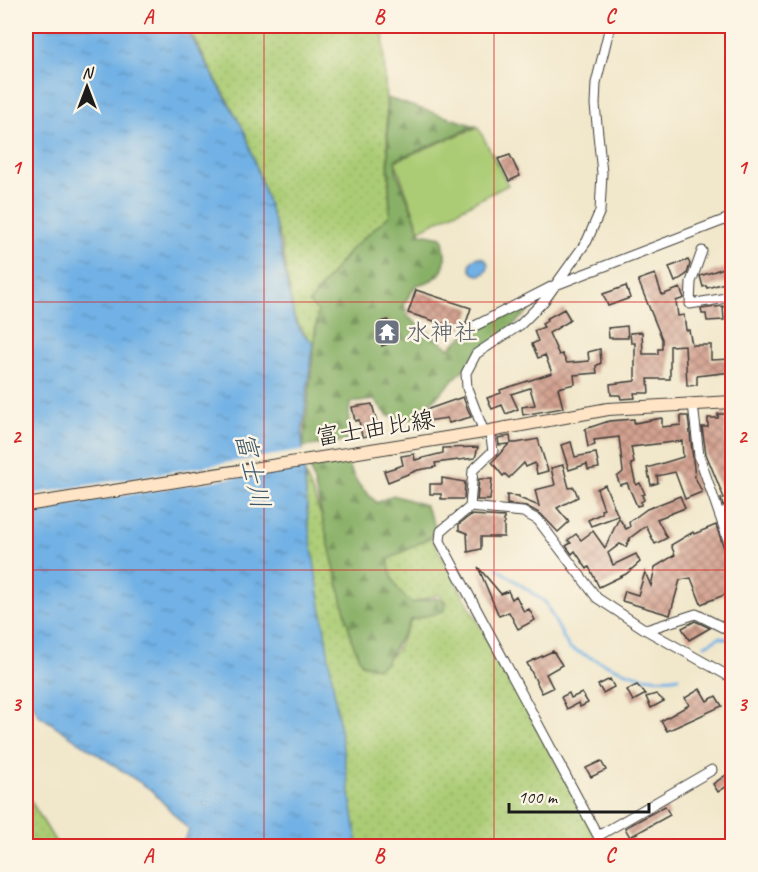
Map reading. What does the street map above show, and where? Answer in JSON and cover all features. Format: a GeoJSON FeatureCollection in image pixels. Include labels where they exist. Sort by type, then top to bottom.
{"type":"FeatureCollection","features":[{"type":"Feature","properties":{"kind":"main road","name":"富士由比線"},"geometry":{"type":"LineString","coordinates":[[26,506],[487,432],[608,409],[732,402]]}},
{"type":"Feature","properties":{"kind":"street"},"geometry":{"type":"LineString","coordinates":[[470,507],[473,470],[493,451],[467,388],[466,373],[476,354],[520,325],[544,301],[587,241],[600,211],[602,173],[595,105],[596,83],[610,26]]}},
{"type":"Feature","properties":{"kind":"street"},"geometry":{"type":"LineString","coordinates":[[467,330],[553,286],[732,217]]}},
{"type":"Feature","properties":{"kind":"street"},"geometry":{"type":"LineString","coordinates":[[702,251],[691,282],[690,304],[732,297]]}},
{"type":"Feature","properties":{"kind":"street"},"geometry":{"type":"LineString","coordinates":[[693,404],[699,456],[732,551]]}},
{"type":"Feature","properties":{"kind":"street"},"geometry":{"type":"LineString","coordinates":[[712,770],[598,836],[440,541],[441,531],[470,507],[523,512],[538,520],[597,598],[646,630],[732,678]]}},
{"type":"Feature","properties":{"kind":"street"},"geometry":{"type":"LineString","coordinates":[[719,513],[732,510]]}},
{"type":"Feature","properties":{"kind":"street"},"geometry":{"type":"LineString","coordinates":[[646,630],[696,614],[732,632]]}},
{"type":"Feature","properties":{"kind":"green space"},"geometry":{"type":"Polygon","coordinates":[[[187,26],[383,26],[390,215],[348,252],[309,303],[318,310],[313,345],[294,318],[281,241],[235,114],[187,26]]]}},
{"type":"Feature","properties":{"kind":"green space"},"geometry":{"type":"Polygon","coordinates":[[[387,98],[476,126],[395,160],[397,173],[421,233],[442,237],[445,255],[443,269],[439,274],[434,279],[416,285],[404,304],[407,316],[449,348],[476,326],[533,307],[464,369],[414,420],[388,416],[375,400],[350,403],[347,441],[303,447],[318,311],[309,303],[352,248],[390,215],[387,98]]]}},
{"type":"Feature","properties":{"kind":"green space"},"geometry":{"type":"Polygon","coordinates":[[[478,127],[508,185],[420,230],[395,161],[478,127]]]}},
{"type":"Feature","properties":{"kind":"green space"},"geometry":{"type":"Polygon","coordinates":[[[345,460],[359,485],[377,503],[393,495],[425,505],[436,528],[431,537],[389,559],[389,566],[395,584],[407,599],[412,603],[436,598],[444,601],[444,611],[411,620],[385,664],[377,668],[362,664],[352,641],[310,466],[345,460]]]}},
{"type":"Feature","properties":{"kind":"green space"},"geometry":{"type":"Polygon","coordinates":[[[304,471],[323,520],[352,641],[362,664],[377,668],[396,651],[411,620],[436,613],[448,605],[439,594],[412,603],[399,592],[385,561],[431,537],[602,846],[352,846],[312,683],[304,471]]]}},
{"type":"Feature","properties":{"kind":"green space"},"geometry":{"type":"Polygon","coordinates":[[[26,793],[58,846],[26,846],[26,793]]]}},
{"type":"Feature","properties":{"kind":"water","name":"富士川"},"geometry":{"type":"Polygon","coordinates":[[[26,26],[185,26],[245,132],[276,227],[294,318],[303,334],[313,342],[302,435],[308,522],[358,846],[181,846],[189,830],[151,790],[39,715],[26,692],[26,26]]]}},
{"type":"Feature","properties":{"kind":"water"},"geometry":{"type":"Polygon","coordinates":[[[479,257],[485,260],[488,266],[485,272],[479,275],[473,272],[470,266],[473,260],[479,257]]]}},
{"type":"Feature","properties":{"kind":"pier"},"geometry":{"type":"Polygon","coordinates":[[[306,450],[307,466],[26,511],[26,495],[306,450]]]}},
{"type":"Feature","properties":{"kind":"building"},"geometry":{"type":"Polygon","coordinates":[[[510,155],[520,176],[509,181],[498,159],[510,155]]]}},
{"type":"Feature","properties":{"kind":"building"},"geometry":{"type":"Polygon","coordinates":[[[688,260],[690,264],[687,274],[675,282],[669,267],[688,260]]]}},
{"type":"Feature","properties":{"kind":"building"},"geometry":{"type":"Polygon","coordinates":[[[724,268],[728,282],[703,287],[700,276],[724,268]]]}},
{"type":"Feature","properties":{"kind":"building"},"geometry":{"type":"Polygon","coordinates":[[[655,274],[662,295],[680,288],[684,298],[676,301],[678,316],[684,315],[686,330],[689,330],[692,345],[711,345],[711,360],[732,359],[732,372],[697,376],[697,385],[687,386],[685,345],[670,346],[670,379],[648,379],[649,393],[634,393],[635,398],[621,399],[620,395],[611,395],[610,384],[635,381],[635,343],[631,343],[630,333],[642,332],[643,354],[658,354],[658,349],[662,349],[662,339],[638,280],[655,274]]]}},
{"type":"Feature","properties":{"kind":"building"},"geometry":{"type":"Polygon","coordinates":[[[626,286],[630,298],[608,306],[603,294],[626,286]]]}},
{"type":"Feature","properties":{"kind":"building"},"geometry":{"type":"Polygon","coordinates":[[[416,290],[471,308],[466,323],[460,329],[408,313],[416,290]]]}},
{"type":"Feature","properties":{"kind":"building"},"geometry":{"type":"Polygon","coordinates":[[[723,306],[724,320],[707,321],[706,314],[702,314],[701,309],[723,306]]]}},
{"type":"Feature","properties":{"kind":"building"},"geometry":{"type":"Polygon","coordinates":[[[564,309],[570,319],[549,333],[559,355],[562,354],[567,363],[589,361],[588,352],[600,349],[601,363],[596,366],[597,373],[574,375],[575,384],[558,388],[563,408],[523,415],[522,407],[535,405],[530,388],[511,394],[518,409],[506,414],[502,405],[492,409],[487,398],[501,393],[500,390],[552,373],[545,355],[538,358],[532,344],[538,341],[534,331],[544,327],[542,324],[547,321],[546,319],[564,309]]]}},
{"type":"Feature","properties":{"kind":"building"},"geometry":{"type":"Polygon","coordinates":[[[388,320],[395,341],[382,346],[380,322],[388,320]]]}},
{"type":"Feature","properties":{"kind":"building"},"geometry":{"type":"Polygon","coordinates":[[[627,326],[628,338],[609,338],[608,328],[627,326]]]}},
{"type":"Feature","properties":{"kind":"building"},"geometry":{"type":"Polygon","coordinates":[[[463,397],[471,417],[449,423],[447,418],[427,421],[423,411],[463,397]]]}},
{"type":"Feature","properties":{"kind":"building"},"geometry":{"type":"Polygon","coordinates":[[[372,404],[380,434],[362,437],[359,420],[355,421],[352,407],[372,404]]]}},
{"type":"Feature","properties":{"kind":"building"},"geometry":{"type":"Polygon","coordinates":[[[718,414],[726,414],[726,445],[732,443],[732,503],[723,505],[721,499],[724,498],[706,454],[702,427],[708,427],[708,418],[718,418],[718,414]]]}},
{"type":"Feature","properties":{"kind":"building"},"geometry":{"type":"Polygon","coordinates":[[[681,416],[688,416],[695,477],[702,492],[685,499],[675,472],[657,476],[658,483],[651,485],[647,468],[683,457],[682,441],[631,447],[634,463],[631,464],[636,485],[640,483],[645,494],[642,495],[644,500],[641,505],[637,506],[627,483],[620,485],[617,477],[623,472],[619,437],[594,440],[595,445],[588,447],[585,429],[609,421],[634,419],[634,423],[662,418],[662,427],[681,425],[681,416]]]}},
{"type":"Feature","properties":{"kind":"building"},"geometry":{"type":"Polygon","coordinates":[[[510,436],[511,443],[538,439],[548,471],[537,474],[535,463],[526,467],[524,463],[509,478],[505,474],[503,476],[492,462],[509,444],[499,445],[498,438],[510,436]]]}},
{"type":"Feature","properties":{"kind":"building"},"geometry":{"type":"Polygon","coordinates":[[[571,442],[575,457],[596,453],[599,468],[588,470],[587,464],[569,470],[561,445],[571,442]]]}},
{"type":"Feature","properties":{"kind":"building"},"geometry":{"type":"Polygon","coordinates":[[[478,447],[475,458],[435,463],[436,467],[418,470],[388,482],[384,471],[403,465],[401,456],[414,454],[415,460],[443,453],[443,448],[478,447]]]}},
{"type":"Feature","properties":{"kind":"building"},"geometry":{"type":"Polygon","coordinates":[[[563,465],[569,488],[574,487],[578,497],[557,508],[569,522],[558,532],[541,514],[526,506],[507,504],[507,495],[519,496],[539,506],[535,490],[555,485],[551,468],[563,465]]]}},
{"type":"Feature","properties":{"kind":"building"},"geometry":{"type":"Polygon","coordinates":[[[442,478],[465,482],[464,499],[441,499],[441,494],[430,494],[430,484],[442,484],[442,478]]]}},
{"type":"Feature","properties":{"kind":"building"},"geometry":{"type":"Polygon","coordinates":[[[479,479],[492,479],[490,500],[477,500],[479,479]]]}},
{"type":"Feature","properties":{"kind":"building"},"geometry":{"type":"Polygon","coordinates":[[[605,485],[618,516],[591,526],[588,520],[602,513],[601,510],[604,509],[597,489],[605,485]]]}},
{"type":"Feature","properties":{"kind":"building"},"geometry":{"type":"Polygon","coordinates":[[[680,496],[685,508],[657,519],[667,538],[655,544],[646,526],[630,538],[626,547],[620,544],[608,553],[613,565],[636,554],[640,562],[626,574],[599,587],[589,567],[587,569],[575,551],[572,554],[566,546],[571,543],[568,540],[576,534],[581,540],[593,531],[605,548],[619,518],[626,529],[630,527],[629,522],[647,509],[680,496]]]}},
{"type":"Feature","properties":{"kind":"building"},"geometry":{"type":"Polygon","coordinates":[[[471,515],[504,517],[504,537],[481,537],[481,549],[468,552],[467,533],[459,530],[459,524],[471,515]]]}},
{"type":"Feature","properties":{"kind":"building"},"geometry":{"type":"Polygon","coordinates":[[[716,525],[726,554],[732,558],[732,592],[701,604],[691,578],[680,580],[670,615],[622,601],[625,591],[638,595],[645,572],[651,586],[655,567],[675,555],[671,545],[693,532],[694,534],[716,525]]]}},
{"type":"Feature","properties":{"kind":"building"},"geometry":{"type":"Polygon","coordinates":[[[478,567],[501,594],[508,591],[512,599],[516,596],[524,612],[529,609],[535,620],[518,629],[509,612],[499,616],[478,567]]]}},
{"type":"Feature","properties":{"kind":"building"},"geometry":{"type":"Polygon","coordinates":[[[695,621],[710,628],[689,640],[682,628],[695,621]]]}},
{"type":"Feature","properties":{"kind":"building"},"geometry":{"type":"Polygon","coordinates":[[[553,651],[562,665],[546,674],[553,688],[542,693],[527,663],[553,651]]]}},
{"type":"Feature","properties":{"kind":"building"},"geometry":{"type":"Polygon","coordinates":[[[610,679],[614,687],[603,693],[598,685],[610,679]]]}},
{"type":"Feature","properties":{"kind":"building"},"geometry":{"type":"Polygon","coordinates":[[[637,685],[646,694],[633,701],[627,690],[637,685]]]}},
{"type":"Feature","properties":{"kind":"building"},"geometry":{"type":"Polygon","coordinates":[[[700,689],[707,701],[716,696],[722,706],[667,731],[661,721],[689,705],[685,698],[700,689]]]}},
{"type":"Feature","properties":{"kind":"building"},"geometry":{"type":"Polygon","coordinates":[[[569,693],[571,698],[582,693],[588,703],[580,707],[578,703],[567,709],[561,697],[569,693]]]}},
{"type":"Feature","properties":{"kind":"building"},"geometry":{"type":"Polygon","coordinates":[[[656,694],[664,701],[651,708],[646,697],[656,694]]]}},
{"type":"Feature","properties":{"kind":"building"},"geometry":{"type":"Polygon","coordinates":[[[601,761],[606,770],[591,777],[586,768],[601,761]]]}},
{"type":"Feature","properties":{"kind":"building"},"geometry":{"type":"Polygon","coordinates":[[[732,771],[732,783],[718,792],[713,784],[732,771]]]}},
{"type":"Feature","properties":{"kind":"building"},"geometry":{"type":"Polygon","coordinates":[[[665,806],[670,815],[630,837],[625,828],[665,806]]]}},
{"type":"Feature","properties":{"kind":"waterway"},"geometry":{"type":"LineString","coordinates":[[497,568],[545,602],[569,648],[636,675],[665,679],[679,677]]}},
{"type":"Feature","properties":{"kind":"waterway"},"geometry":{"type":"LineString","coordinates":[[705,645],[720,637],[732,641]]}},
{"type":"Feature","properties":{"kind":"place","name":"水神社"},"geometry":{"type":"Point","coordinates":[387,332]}}]}
